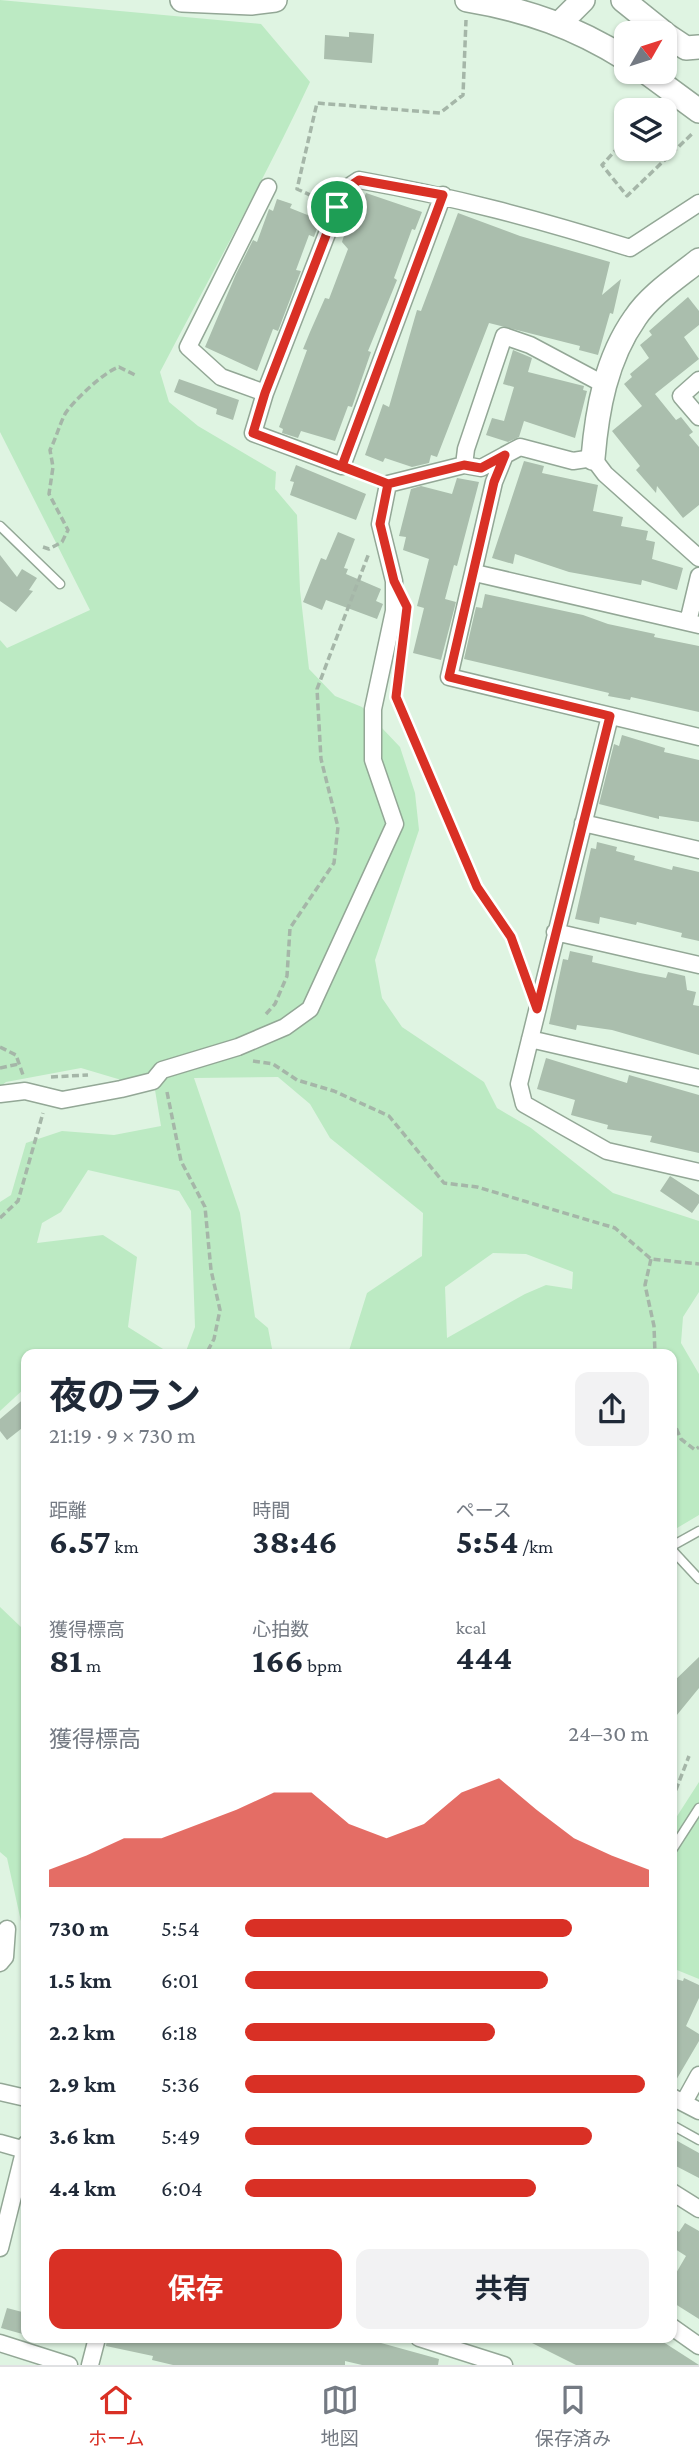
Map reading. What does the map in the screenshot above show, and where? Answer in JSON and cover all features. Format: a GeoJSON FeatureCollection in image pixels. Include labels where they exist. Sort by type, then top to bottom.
{"type":"FeatureCollection","features":[{"type":"Feature","properties":{"kind":"street"},"geometry":{"type":"LineString","coordinates":[[182,0],[251,3],[275,0]]}},
{"type":"Feature","properties":{"kind":"street"},"geometry":{"type":"LineString","coordinates":[[467,0],[521,9],[559,24],[614,53]]}},
{"type":"Feature","properties":{"kind":"street"},"geometry":{"type":"LineString","coordinates":[[559,24],[583,0]]}},
{"type":"Feature","properties":{"kind":"street"},"geometry":{"type":"LineString","coordinates":[[623,0],[649,21]]}},
{"type":"Feature","properties":{"kind":"street"},"geometry":{"type":"LineString","coordinates":[[677,42],[686,48],[699,47]]}},
{"type":"Feature","properties":{"kind":"street"},"geometry":{"type":"LineString","coordinates":[[662,84],[699,111]]}},
{"type":"Feature","properties":{"kind":"street"},"geometry":{"type":"LineString","coordinates":[[443,195],[342,466],[253,433],[265,393],[344,190],[359,180],[443,195],[506,210],[630,248],[699,203]]}},
{"type":"Feature","properties":{"kind":"street"},"geometry":{"type":"LineString","coordinates":[[265,393],[221,377],[188,347],[268,187]]}},
{"type":"Feature","properties":{"kind":"street"},"geometry":{"type":"LineString","coordinates":[[699,260],[635,317],[621,342],[596,416],[593,458],[605,474],[699,558]]}},
{"type":"Feature","properties":{"kind":"street"},"geometry":{"type":"LineString","coordinates":[[464,465],[466,449],[504,336],[530,345],[605,385]]}},
{"type":"Feature","properties":{"kind":"street"},"geometry":{"type":"LineString","coordinates":[[699,380],[681,396],[699,417]]}},
{"type":"Feature","properties":{"kind":"street"},"geometry":{"type":"LineString","coordinates":[[0,1094],[25,1091],[47,1098],[77,1099],[153,1081],[162,1070],[225,1053],[285,1027],[310,1009],[395,824],[373,760],[373,709],[394,611],[394,581],[380,524],[388,484],[464,465],[481,468],[520,447],[573,461],[593,458]]}},
{"type":"Feature","properties":{"kind":"street"},"geometry":{"type":"LineString","coordinates":[[505,455],[494,482],[449,677],[699,737]]}},
{"type":"Feature","properties":{"kind":"street"},"geometry":{"type":"LineString","coordinates":[[475,573],[693,624],[699,576]]}},
{"type":"Feature","properties":{"kind":"street"},"geometry":{"type":"LineString","coordinates":[[610,716],[519,1084],[524,1104],[607,1151],[699,1172]]}},
{"type":"Feature","properties":{"kind":"street"},"geometry":{"type":"LineString","coordinates":[[583,823],[699,850]]}},
{"type":"Feature","properties":{"kind":"street"},"geometry":{"type":"LineString","coordinates":[[555,932],[699,965]]}},
{"type":"Feature","properties":{"kind":"street"},"geometry":{"type":"LineString","coordinates":[[530,1039],[699,1078]]}},
{"type":"Feature","properties":{"kind":"street"},"geometry":{"type":"LineString","coordinates":[[0,1963],[5,1956],[7,1929]]}},
{"type":"Feature","properties":{"kind":"street"},"geometry":{"type":"LineString","coordinates":[[699,2075],[678,2100],[699,2111]]}},
{"type":"Feature","properties":{"kind":"street"},"geometry":{"type":"LineString","coordinates":[[0,2092],[21,2097]]}},
{"type":"Feature","properties":{"kind":"street"},"geometry":{"type":"LineString","coordinates":[[0,2143],[21,2146]]}},
{"type":"Feature","properties":{"kind":"street"},"geometry":{"type":"LineString","coordinates":[[0,2248],[21,2166]]}},
{"type":"Feature","properties":{"kind":"street"},"geometry":{"type":"LineString","coordinates":[[677,2195],[699,2208]]}},
{"type":"Feature","properties":{"kind":"street"},"geometry":{"type":"LineString","coordinates":[[677,2331],[699,2346]]}},
{"type":"Feature","properties":{"kind":"street"},"geometry":{"type":"LineString","coordinates":[[0,2343],[69,2365]]}},
{"type":"Feature","properties":{"kind":"street"},"geometry":{"type":"LineString","coordinates":[[90,2365],[95,2343]]}},
{"type":"Feature","properties":{"kind":"street"},"geometry":{"type":"LineString","coordinates":[[437,2343],[504,2365]]}},
{"type":"Feature","properties":{"kind":"lane"},"geometry":{"type":"LineString","coordinates":[[0,526],[61,584]]}},
{"type":"Feature","properties":{"kind":"lane"},"geometry":{"type":"LineString","coordinates":[[677,1545],[699,1531]]}},
{"type":"Feature","properties":{"kind":"lane"},"geometry":{"type":"LineString","coordinates":[[677,1554],[699,1579]]}},
{"type":"Feature","properties":{"kind":"lane"},"geometry":{"type":"LineString","coordinates":[[677,1842],[699,1808]]}},
{"type":"Feature","properties":{"kind":"lane"},"geometry":{"type":"LineString","coordinates":[[677,2128],[699,2140]]}},
{"type":"Feature","properties":{"kind":"path"},"geometry":{"type":"LineString","coordinates":[[337,207],[297,189],[317,103],[440,113],[463,95],[467,0]]}},
{"type":"Feature","properties":{"kind":"path"},"geometry":{"type":"LineString","coordinates":[[677,148],[699,127]]}},
{"type":"Feature","properties":{"kind":"path"},"geometry":{"type":"LineString","coordinates":[[614,152],[602,165],[627,196],[664,161]]}},
{"type":"Feature","properties":{"kind":"path"},"geometry":{"type":"LineString","coordinates":[[30,554],[41,546],[49,549],[62,542],[68,530],[49,494],[52,467],[50,450],[60,432],[64,415],[108,370],[119,367],[135,375]]}},
{"type":"Feature","properties":{"kind":"path"},"geometry":{"type":"LineString","coordinates":[[342,466],[388,484]]}},
{"type":"Feature","properties":{"kind":"path"},"geometry":{"type":"LineString","coordinates":[[260,1021],[275,1004],[287,976],[289,928],[334,863],[338,827],[321,759],[317,689],[380,524]]}},
{"type":"Feature","properties":{"kind":"path"},"geometry":{"type":"LineString","coordinates":[[397,684],[396,697],[477,887],[511,937],[537,1009]]}},
{"type":"Feature","properties":{"kind":"path"},"geometry":{"type":"LineString","coordinates":[[0,1047],[16,1055],[24,1077],[34,1077]]}},
{"type":"Feature","properties":{"kind":"path"},"geometry":{"type":"LineString","coordinates":[[249,1061],[273,1064],[297,1080],[334,1091],[389,1116],[444,1183],[477,1187],[615,1228],[651,1259],[699,1264]]}},
{"type":"Feature","properties":{"kind":"path"},"geometry":{"type":"LineString","coordinates":[[0,1068],[19,1064]]}},
{"type":"Feature","properties":{"kind":"path"},"geometry":{"type":"LineString","coordinates":[[162,1070],[181,1161],[205,1207],[211,1270],[220,1310],[214,1339],[209,1349]]}},
{"type":"Feature","properties":{"kind":"path"},"geometry":{"type":"LineString","coordinates":[[43,1077],[94,1075]]}},
{"type":"Feature","properties":{"kind":"path"},"geometry":{"type":"LineString","coordinates":[[0,1219],[18,1201],[47,1098]]}},
{"type":"Feature","properties":{"kind":"path"},"geometry":{"type":"LineString","coordinates":[[651,1259],[645,1285],[654,1326],[655,1349]]}},
{"type":"Feature","properties":{"kind":"path"},"geometry":{"type":"LineString","coordinates":[[677,1430],[681,1439],[695,1450],[699,1447]]}},
{"type":"Feature","properties":{"kind":"path"},"geometry":{"type":"LineString","coordinates":[[677,1787],[689,1756]]}},
{"type":"Feature","properties":{"kind":"green space"},"geometry":{"type":"Polygon","coordinates":[[[0,0],[261,24],[310,82],[256,192],[160,372],[169,402],[198,426],[276,472],[275,489],[297,515],[300,590],[309,669],[335,696],[362,707],[400,747],[415,793],[419,830],[375,960],[382,998],[402,1027],[484,1082],[497,1108],[531,1128],[613,1193],[699,1221],[699,1292],[683,1317],[681,1343],[699,1374],[699,1515],[677,1528],[677,1349],[350,1349],[367,1293],[422,1256],[423,1213],[330,1138],[310,1104],[278,1077],[194,1078],[240,1213],[255,1317],[268,1328],[272,1349],[187,1349],[195,1327],[191,1211],[179,1191],[88,1170],[61,1212],[42,1223],[37,1243],[103,1235],[137,1257],[128,1327],[163,1349],[21,1349],[21,1392],[0,1411],[0,1202],[11,1195],[26,1143],[62,1131],[114,1135],[161,1126],[155,1090],[81,1068],[6,1082],[0,1087],[0,640],[7,648],[90,610],[0,432],[0,0]],[[493,1253],[445,1287],[447,1338],[546,1285],[572,1289],[573,1272],[526,1254],[493,1253]]]}},
{"type":"Feature","properties":{"kind":"green space"},"geometry":{"type":"Polygon","coordinates":[[[0,1607],[21,1627],[21,1921],[7,1858],[0,1852],[0,1607]]]}},
{"type":"Feature","properties":{"kind":"green space"},"geometry":{"type":"Polygon","coordinates":[[[699,1782],[699,1979],[677,1970],[677,1816],[699,1782]]]}},
{"type":"Feature","properties":{"kind":"building"},"geometry":{"type":"Polygon","coordinates":[[[349,32],[374,34],[372,63],[324,59],[325,35],[349,37],[349,32]]]}},
{"type":"Feature","properties":{"kind":"building"},"geometry":{"type":"Polygon","coordinates":[[[366,193],[422,212],[415,230],[412,229],[394,278],[397,280],[368,351],[371,352],[352,407],[348,406],[335,441],[301,431],[298,438],[282,433],[283,429],[279,427],[307,350],[303,349],[325,298],[329,299],[348,249],[342,242],[347,226],[352,228],[366,193]]]}},
{"type":"Feature","properties":{"kind":"building"},"geometry":{"type":"Polygon","coordinates":[[[277,199],[292,204],[290,208],[320,220],[314,237],[309,235],[296,270],[301,271],[278,331],[273,329],[257,371],[205,347],[236,274],[253,240],[257,242],[269,209],[273,211],[277,199]]]}},
{"type":"Feature","properties":{"kind":"building"},"geometry":{"type":"Polygon","coordinates":[[[458,213],[520,236],[610,262],[602,295],[621,279],[613,314],[610,313],[598,355],[579,350],[580,346],[489,323],[437,457],[431,455],[429,463],[412,467],[385,458],[383,462],[365,455],[383,404],[389,407],[417,310],[421,311],[458,213]]]}},
{"type":"Feature","properties":{"kind":"building"},"geometry":{"type":"Polygon","coordinates":[[[688,297],[699,311],[699,325],[684,337],[699,359],[655,394],[676,420],[681,417],[693,432],[689,435],[699,447],[699,505],[683,518],[657,486],[656,493],[636,470],[640,466],[612,431],[642,406],[624,384],[632,377],[630,374],[649,358],[640,345],[652,335],[649,331],[688,297]]]}},
{"type":"Feature","properties":{"kind":"building"},"geometry":{"type":"Polygon","coordinates":[[[513,350],[532,358],[528,372],[584,386],[583,390],[587,391],[575,438],[524,421],[519,437],[508,442],[486,435],[492,418],[504,421],[514,387],[503,384],[513,350]]]}},
{"type":"Feature","properties":{"kind":"building"},"geometry":{"type":"Polygon","coordinates":[[[179,379],[239,400],[233,420],[216,414],[217,409],[174,392],[179,379]]]}},
{"type":"Feature","properties":{"kind":"building"},"geometry":{"type":"Polygon","coordinates":[[[524,461],[544,466],[542,473],[598,485],[593,511],[623,517],[621,526],[648,531],[646,540],[655,542],[652,559],[683,568],[677,590],[642,580],[641,585],[569,572],[515,554],[513,564],[492,558],[524,461]]]}},
{"type":"Feature","properties":{"kind":"building"},"geometry":{"type":"Polygon","coordinates":[[[296,465],[366,494],[356,520],[290,495],[294,482],[290,481],[296,465]]]}},
{"type":"Feature","properties":{"kind":"building"},"geometry":{"type":"Polygon","coordinates":[[[457,478],[479,482],[457,566],[454,565],[445,599],[456,602],[441,660],[413,653],[424,608],[417,606],[429,559],[403,550],[406,537],[399,536],[411,489],[421,486],[452,494],[457,478]]]}},
{"type":"Feature","properties":{"kind":"building"},"geometry":{"type":"Polygon","coordinates":[[[338,532],[355,539],[344,568],[348,569],[346,574],[381,589],[376,601],[383,604],[377,619],[326,600],[322,610],[303,602],[321,558],[326,560],[338,532]]]}},
{"type":"Feature","properties":{"kind":"building"},"geometry":{"type":"Polygon","coordinates":[[[0,555],[17,577],[22,569],[37,578],[29,590],[33,591],[16,612],[0,601],[0,555]]]}},
{"type":"Feature","properties":{"kind":"building"},"geometry":{"type":"Polygon","coordinates":[[[485,594],[583,615],[608,624],[655,634],[654,637],[699,646],[699,712],[631,697],[630,700],[608,696],[609,693],[464,659],[476,607],[482,608],[485,594]]]}},
{"type":"Feature","properties":{"kind":"building"},"geometry":{"type":"Polygon","coordinates":[[[622,735],[665,748],[664,752],[699,760],[699,822],[659,816],[659,819],[599,804],[614,744],[619,746],[622,735]]]}},
{"type":"Feature","properties":{"kind":"building"},"geometry":{"type":"Polygon","coordinates":[[[597,842],[617,847],[616,851],[635,856],[634,860],[672,870],[673,866],[699,872],[699,941],[681,937],[682,933],[637,922],[636,925],[600,917],[599,924],[575,919],[591,848],[596,849],[597,842]]]}},
{"type":"Feature","properties":{"kind":"building"},"geometry":{"type":"Polygon","coordinates":[[[570,951],[593,956],[592,962],[640,973],[666,978],[668,972],[685,976],[687,990],[696,992],[693,1005],[699,1006],[699,1055],[612,1030],[577,1025],[576,1030],[549,1024],[563,959],[568,960],[570,951]]]}},
{"type":"Feature","properties":{"kind":"building"},"geometry":{"type":"Polygon","coordinates":[[[546,1058],[627,1083],[629,1075],[699,1095],[699,1153],[650,1142],[652,1136],[607,1129],[608,1125],[571,1115],[575,1100],[537,1089],[546,1058]]]}},
{"type":"Feature","properties":{"kind":"building"},"geometry":{"type":"Polygon","coordinates":[[[670,1176],[699,1195],[699,1203],[692,1213],[660,1191],[670,1176]]]}},
{"type":"Feature","properties":{"kind":"building"},"geometry":{"type":"Polygon","coordinates":[[[21,1401],[21,1429],[7,1440],[0,1431],[0,1419],[21,1401]]]}},
{"type":"Feature","properties":{"kind":"building"},"geometry":{"type":"Polygon","coordinates":[[[699,1657],[699,1688],[677,1715],[677,1678],[699,1657]]]}},
{"type":"Feature","properties":{"kind":"building"},"geometry":{"type":"Polygon","coordinates":[[[684,1978],[699,1985],[699,1998],[686,2026],[699,2034],[699,2041],[677,2078],[677,1979],[683,1981],[684,1978]]]}},
{"type":"Feature","properties":{"kind":"building"},"geometry":{"type":"Polygon","coordinates":[[[677,2141],[699,2153],[699,2178],[677,2167],[677,2141]]]}},
{"type":"Feature","properties":{"kind":"building"},"geometry":{"type":"Polygon","coordinates":[[[685,2223],[699,2231],[699,2319],[677,2305],[677,2271],[686,2256],[677,2250],[677,2231],[679,2232],[685,2223]]]}},
{"type":"Feature","properties":{"kind":"building"},"geometry":{"type":"Polygon","coordinates":[[[7,2308],[21,2312],[21,2334],[1,2328],[7,2308]]]}},
{"type":"Feature","properties":{"kind":"building"},"geometry":{"type":"Polygon","coordinates":[[[106,2343],[381,2343],[439,2359],[438,2365],[362,2365],[345,2361],[345,2365],[173,2365],[152,2360],[153,2356],[106,2346],[106,2343]]]}},
{"type":"Feature","properties":{"kind":"building"},"geometry":{"type":"Polygon","coordinates":[[[532,2343],[665,2343],[699,2365],[576,2365],[532,2343]]]}},
{"type":"Feature","properties":{"kind":"route"},"geometry":{"type":"LineString","coordinates":[[337,207],[265,393],[253,433],[388,484],[464,465],[481,468],[505,455],[494,482],[449,677],[610,716],[537,1009],[511,937],[477,887],[396,697],[407,607],[394,581],[380,524],[388,484],[342,466],[443,195],[359,180],[344,190],[337,207]]}}]}
